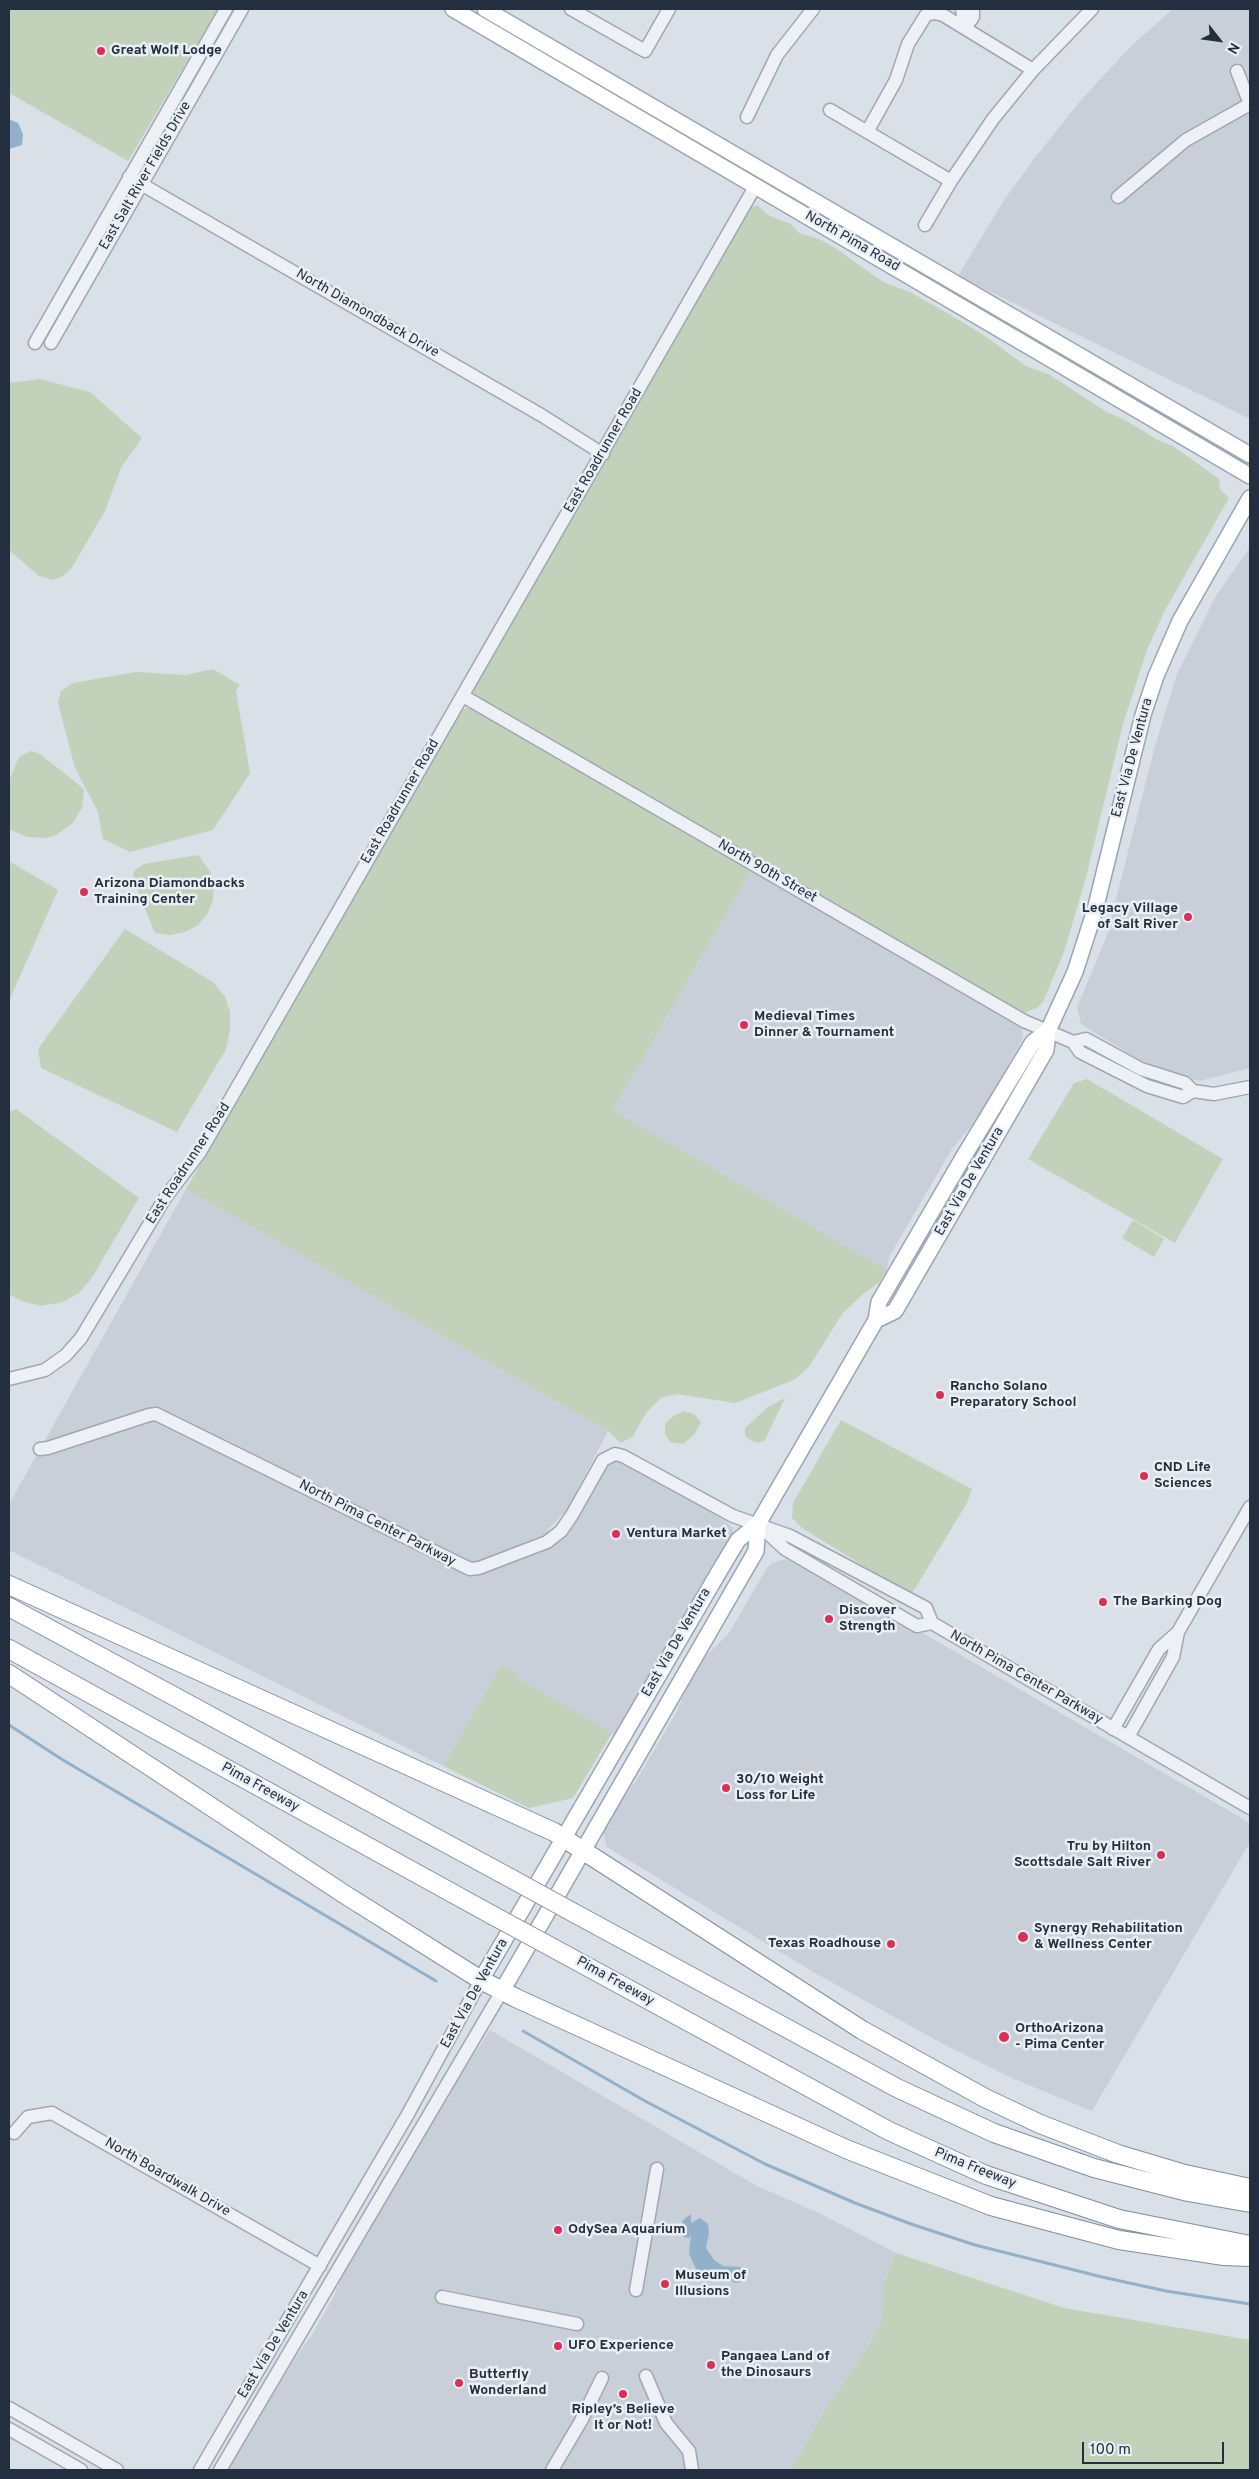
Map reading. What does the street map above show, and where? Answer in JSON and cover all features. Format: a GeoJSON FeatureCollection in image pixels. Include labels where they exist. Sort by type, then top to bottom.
{"type":"FeatureCollection","features":[{"type":"Feature","properties":{"kind":"highway"},"geometry":{"type":"LineString","coordinates":[[9,1585],[564,1838],[862,2030],[985,2098],[1040,2124],[1118,2154],[1185,2174],[1250,2188]]}},
{"type":"Feature","properties":{"kind":"highway"},"geometry":{"type":"LineString","coordinates":[[9,1607],[897,2088],[994,2133],[1094,2168],[1188,2192],[1250,2203]]}},
{"type":"Feature","properties":{"kind":"highway","name":"Pima Freeway"},"geometry":{"type":"LineString","coordinates":[[9,1650],[889,2131],[986,2175],[1119,2219],[1250,2245]]}},
{"type":"Feature","properties":{"kind":"highway"},"geometry":{"type":"LineString","coordinates":[[9,1674],[344,1894],[481,1980],[502,1991],[846,2149],[982,2203],[1119,2240],[1224,2256],[1250,2257]]}},
{"type":"Feature","properties":{"kind":"main road","name":"North Pima Road"},"geometry":{"type":"LineString","coordinates":[[453,9],[1250,476]]}},
{"type":"Feature","properties":{"kind":"main road","name":"North Pima Road"},"geometry":{"type":"LineString","coordinates":[[485,9],[1250,455]]}},
{"type":"Feature","properties":{"kind":"main road","name":"East Via De Ventura"},"geometry":{"type":"LineString","coordinates":[[481,1980],[738,1540],[758,1524],[876,1320],[879,1302],[964,1156],[1033,1042],[1048,1031],[1075,972],[1090,929],[1143,715],[1159,668],[1180,621],[1250,498]]}},
{"type":"Feature","properties":{"kind":"main road","name":"East Via De Ventura"},"geometry":{"type":"LineString","coordinates":[[502,1991],[756,1551],[758,1524]]}},
{"type":"Feature","properties":{"kind":"street","name":"East Salt River Fields Drive"},"geometry":{"type":"LineString","coordinates":[[35,343],[226,9]]}},
{"type":"Feature","properties":{"kind":"street","name":"East Salt River Fields Drive"},"geometry":{"type":"LineString","coordinates":[[51,343],[242,9]]}},
{"type":"Feature","properties":{"kind":"street"},"geometry":{"type":"LineString","coordinates":[[571,9],[645,52],[670,9]]}},
{"type":"Feature","properties":{"kind":"street"},"geometry":{"type":"LineString","coordinates":[[747,117],[781,49],[803,24],[813,9]]}},
{"type":"Feature","properties":{"kind":"street"},"geometry":{"type":"LineString","coordinates":[[962,9],[965,28]]}},
{"type":"Feature","properties":{"kind":"street"},"geometry":{"type":"LineString","coordinates":[[965,28],[972,17],[973,9]]}},
{"type":"Feature","properties":{"kind":"street"},"geometry":{"type":"LineString","coordinates":[[925,225],[951,181],[993,119],[1033,70],[1092,9]]}},
{"type":"Feature","properties":{"kind":"street"},"geometry":{"type":"LineString","coordinates":[[867,132],[896,80],[908,44],[926,15],[943,15],[1033,70]]}},
{"type":"Feature","properties":{"kind":"street"},"geometry":{"type":"LineString","coordinates":[[1118,198],[1186,140],[1250,104],[1237,72]]}},
{"type":"Feature","properties":{"kind":"street"},"geometry":{"type":"LineString","coordinates":[[830,110],[951,181]]}},
{"type":"Feature","properties":{"kind":"street","name":"North Diamondback Drive"},"geometry":{"type":"LineString","coordinates":[[129,177],[541,415],[603,454]]}},
{"type":"Feature","properties":{"kind":"street","name":"East Roadrunner Road"},"geometry":{"type":"LineString","coordinates":[[9,1379],[30,1375],[56,1364],[88,1329],[165,1198],[179,1182],[217,1125],[756,185]]}},
{"type":"Feature","properties":{"kind":"street","name":"North 90th Street"},"geometry":{"type":"LineString","coordinates":[[463,696],[1007,1011],[1073,1042],[1086,1040],[1141,1069],[1185,1082],[1192,1091],[1214,1094],[1250,1087]]}},
{"type":"Feature","properties":{"kind":"street","name":"North Pima Center Parkway"},"geometry":{"type":"LineString","coordinates":[[40,1448],[48,1448],[156,1414],[470,1569],[479,1568],[547,1542],[561,1531],[572,1515],[603,1460],[615,1454],[630,1458],[733,1516],[790,1536],[926,1608],[932,1623],[1250,1808]]}},
{"type":"Feature","properties":{"kind":"street"},"geometry":{"type":"LineString","coordinates":[[1120,1733],[1159,1649],[1178,1632],[1250,1507]]}},
{"type":"Feature","properties":{"kind":"street","name":"North Pima Center Parkway"},"geometry":{"type":"LineString","coordinates":[[758,1524],[785,1549],[918,1626],[932,1623]]}},
{"type":"Feature","properties":{"kind":"street","name":"East Via De Ventura"},"geometry":{"type":"LineString","coordinates":[[200,2470],[408,2114],[481,1980]]}},
{"type":"Feature","properties":{"kind":"street","name":"East Via De Ventura"},"geometry":{"type":"LineString","coordinates":[[220,2470],[502,1991]]}},
{"type":"Feature","properties":{"kind":"street","name":"North Boardwalk Drive"},"geometry":{"type":"LineString","coordinates":[[14,2133],[28,2117],[52,2114],[320,2266]]}},
{"type":"Feature","properties":{"kind":"street"},"geometry":{"type":"LineString","coordinates":[[636,2290],[657,2169]]}},
{"type":"Feature","properties":{"kind":"street"},"geometry":{"type":"LineString","coordinates":[[442,2297],[577,2324]]}},
{"type":"Feature","properties":{"kind":"street"},"geometry":{"type":"LineString","coordinates":[[646,2376],[666,2423],[689,2451],[692,2470]]}},
{"type":"Feature","properties":{"kind":"street"},"geometry":{"type":"LineString","coordinates":[[552,2470],[581,2422],[602,2378]]}},
{"type":"Feature","properties":{"kind":"street"},"geometry":{"type":"LineString","coordinates":[[9,2408],[117,2470]]}},
{"type":"Feature","properties":{"kind":"street"},"geometry":{"type":"LineString","coordinates":[[9,2429],[81,2470]]}},
{"type":"Feature","properties":{"kind":"shaded area"},"geometry":{"type":"Polygon","coordinates":[[[1173,9],[1250,9],[1250,419],[958,276],[1004,200],[1081,100],[1130,47],[1173,9]]]}},
{"type":"Feature","properties":{"kind":"shaded area"},"geometry":{"type":"Polygon","coordinates":[[[1250,547],[1250,1068],[1199,1081],[1141,1061],[1081,1024],[1077,1007],[1106,938],[1155,746],[1177,674],[1214,599],[1250,547]]]}},
{"type":"Feature","properties":{"kind":"shaded area"},"geometry":{"type":"Polygon","coordinates":[[[752,869],[1022,1027],[1023,1039],[977,1119],[952,1149],[889,1257],[887,1270],[613,1110],[752,869]]]}},
{"type":"Feature","properties":{"kind":"shaded area"},"geometry":{"type":"Polygon","coordinates":[[[186,1189],[608,1431],[567,1510],[547,1530],[558,1542],[579,1518],[608,1462],[619,1459],[724,1520],[733,1528],[732,1540],[714,1563],[695,1595],[693,1608],[676,1637],[651,1672],[615,1735],[518,1678],[517,1673],[501,1665],[443,1766],[9,1550],[9,1504],[186,1189]]]}},
{"type":"Feature","properties":{"kind":"shaded area"},"geometry":{"type":"Polygon","coordinates":[[[786,1559],[921,1632],[1250,1823],[1250,1842],[1092,2111],[1014,2079],[945,2045],[815,1973],[607,1847],[603,1834],[607,1823],[617,1805],[636,1781],[676,1713],[693,1673],[702,1660],[729,1633],[767,1568],[772,1563],[786,1559]]]}},
{"type":"Feature","properties":{"kind":"shaded area"},"geometry":{"type":"Polygon","coordinates":[[[490,2030],[757,2186],[819,2213],[896,2253],[883,2285],[882,2321],[862,2356],[824,2410],[791,2470],[227,2470],[279,2382],[313,2333],[333,2298],[348,2262],[444,2100],[490,2030]]]}},
{"type":"Feature","properties":{"kind":"green space","name":"Great Wolf Lodge"},"geometry":{"type":"Polygon","coordinates":[[[9,9],[218,9],[128,161],[9,93],[9,9]]]}},
{"type":"Feature","properties":{"kind":"green space"},"geometry":{"type":"Polygon","coordinates":[[[750,205],[754,207],[757,205],[768,215],[791,224],[799,233],[819,239],[834,247],[883,282],[910,292],[949,314],[985,336],[1026,366],[1050,375],[1105,411],[1125,420],[1158,440],[1173,446],[1219,479],[1220,489],[1229,498],[1165,610],[1147,650],[1123,724],[1085,881],[1064,952],[1043,1002],[1037,1008],[1024,1013],[474,696],[473,689],[750,205]]]}},
{"type":"Feature","properties":{"kind":"green space"},"geometry":{"type":"Polygon","coordinates":[[[40,379],[90,392],[142,438],[121,468],[105,511],[71,569],[63,576],[53,580],[39,576],[9,550],[9,383],[40,379]]]}},
{"type":"Feature","properties":{"kind":"green space"},"geometry":{"type":"Polygon","coordinates":[[[213,669],[240,685],[236,691],[250,773],[213,830],[130,852],[103,839],[98,812],[75,768],[58,703],[61,691],[73,683],[136,672],[186,675],[213,669]]]}},
{"type":"Feature","properties":{"kind":"green space"},"geometry":{"type":"Polygon","coordinates":[[[466,708],[475,709],[752,869],[613,1110],[887,1270],[879,1283],[863,1294],[842,1314],[809,1367],[794,1380],[735,1403],[677,1394],[661,1398],[646,1413],[633,1436],[621,1443],[608,1431],[186,1189],[458,715],[466,708]]]}},
{"type":"Feature","properties":{"kind":"green space"},"geometry":{"type":"Polygon","coordinates":[[[31,751],[40,754],[84,789],[82,808],[73,823],[56,835],[46,838],[27,837],[9,829],[9,781],[19,757],[31,751]]]}},
{"type":"Feature","properties":{"kind":"green space"},"geometry":{"type":"Polygon","coordinates":[[[198,855],[210,871],[214,885],[213,900],[208,913],[198,925],[185,932],[170,935],[155,933],[133,878],[134,871],[144,864],[198,855]]]}},
{"type":"Feature","properties":{"kind":"green space"},"geometry":{"type":"Polygon","coordinates":[[[9,861],[58,890],[9,1001],[9,861]]]}},
{"type":"Feature","properties":{"kind":"green space"},"geometry":{"type":"Polygon","coordinates":[[[125,929],[213,982],[225,997],[230,1012],[230,1030],[226,1049],[177,1132],[41,1068],[38,1049],[125,929]]]}},
{"type":"Feature","properties":{"kind":"green space"},"geometry":{"type":"Polygon","coordinates":[[[1087,1079],[1223,1159],[1175,1243],[1028,1159],[1074,1083],[1087,1079]]]}},
{"type":"Feature","properties":{"kind":"green space"},"geometry":{"type":"Polygon","coordinates":[[[16,1109],[139,1198],[91,1279],[79,1293],[63,1302],[41,1306],[21,1301],[9,1294],[9,1112],[16,1109]]]}},
{"type":"Feature","properties":{"kind":"green space"},"geometry":{"type":"Polygon","coordinates":[[[1133,1220],[1164,1239],[1154,1257],[1122,1238],[1133,1220]]]}},
{"type":"Feature","properties":{"kind":"green space"},"geometry":{"type":"Polygon","coordinates":[[[785,1398],[765,1440],[758,1443],[745,1436],[745,1428],[768,1407],[785,1398]]]}},
{"type":"Feature","properties":{"kind":"green space"},"geometry":{"type":"Polygon","coordinates":[[[684,1411],[694,1414],[701,1422],[694,1435],[683,1444],[670,1442],[665,1434],[665,1424],[673,1416],[684,1411]]]}},
{"type":"Feature","properties":{"kind":"green space"},"geometry":{"type":"Polygon","coordinates":[[[841,1420],[972,1489],[967,1503],[911,1595],[802,1528],[792,1518],[793,1503],[841,1420]]]}},
{"type":"Feature","properties":{"kind":"green space"},"geometry":{"type":"Polygon","coordinates":[[[501,1665],[517,1673],[518,1678],[612,1733],[573,1798],[529,1808],[443,1766],[501,1665]]]}},
{"type":"Feature","properties":{"kind":"green space"},"geometry":{"type":"Polygon","coordinates":[[[896,2253],[1064,2308],[1250,2340],[1250,2470],[791,2470],[824,2410],[862,2356],[882,2321],[883,2285],[896,2253]]]}},
{"type":"Feature","properties":{"kind":"water"},"geometry":{"type":"Polygon","coordinates":[[[9,119],[18,123],[23,134],[22,145],[9,149],[9,119]]]}},
{"type":"Feature","properties":{"kind":"water"},"geometry":{"type":"Polygon","coordinates":[[[691,2214],[691,2223],[700,2218],[708,2224],[709,2233],[706,2248],[714,2260],[723,2266],[741,2267],[740,2269],[744,2274],[741,2282],[735,2283],[726,2277],[715,2280],[696,2269],[689,2254],[691,2235],[689,2238],[684,2237],[680,2230],[683,2220],[691,2214]]]}},
{"type":"Feature","properties":{"kind":"waterway"},"geometry":{"type":"LineString","coordinates":[[9,1725],[63,1760],[436,1981]]}},
{"type":"Feature","properties":{"kind":"waterway"},"geometry":{"type":"LineString","coordinates":[[523,2031],[645,2101],[765,2164],[855,2203],[975,2245],[1166,2291],[1250,2304]]}},
{"type":"Feature","properties":{"kind":"place","name":"Great Wolf Lodge"},"geometry":{"type":"Point","coordinates":[101,51]}},
{"type":"Feature","properties":{"kind":"place","name":"Arizona Diamondbacks Training Center"},"geometry":{"type":"Point","coordinates":[84,892]}},
{"type":"Feature","properties":{"kind":"place","name":"Legacy Village of Salt River"},"geometry":{"type":"Point","coordinates":[1188,917]}},
{"type":"Feature","properties":{"kind":"place","name":"Medieval Times Dinner & Tournament"},"geometry":{"type":"Point","coordinates":[744,1025]}},
{"type":"Feature","properties":{"kind":"place","name":"Rancho Solano Preparatory School"},"geometry":{"type":"Point","coordinates":[940,1395]}},
{"type":"Feature","properties":{"kind":"place","name":"CND Life Sciences"},"geometry":{"type":"Point","coordinates":[1144,1476]}},
{"type":"Feature","properties":{"kind":"place","name":"Ventura Market"},"geometry":{"type":"Point","coordinates":[616,1534]}},
{"type":"Feature","properties":{"kind":"place","name":"The Barking Dog"},"geometry":{"type":"Point","coordinates":[1103,1602]}},
{"type":"Feature","properties":{"kind":"place","name":"Discover Strength"},"geometry":{"type":"Point","coordinates":[829,1619]}},
{"type":"Feature","properties":{"kind":"place","name":"30/10 Weight Loss for Life"},"geometry":{"type":"Point","coordinates":[726,1788]}},
{"type":"Feature","properties":{"kind":"place","name":"Tru by Hilton Scottsdale Salt River"},"geometry":{"type":"Point","coordinates":[1161,1855]}},
{"type":"Feature","properties":{"kind":"place","name":"Synergy Rehabilitation & Wellness Center"},"geometry":{"type":"Point","coordinates":[1023,1937]}},
{"type":"Feature","properties":{"kind":"place","name":"Texas Roadhouse"},"geometry":{"type":"Point","coordinates":[891,1944]}},
{"type":"Feature","properties":{"kind":"place","name":"OrthoArizona - Pima Center"},"geometry":{"type":"Point","coordinates":[1004,2037]}},
{"type":"Feature","properties":{"kind":"place","name":"OdySea Aquarium"},"geometry":{"type":"Point","coordinates":[558,2230]}},
{"type":"Feature","properties":{"kind":"place","name":"Museum of Illusions"},"geometry":{"type":"Point","coordinates":[665,2284]}},
{"type":"Feature","properties":{"kind":"place","name":"UFO Experience"},"geometry":{"type":"Point","coordinates":[558,2346]}},
{"type":"Feature","properties":{"kind":"place","name":"Pangaea Land of the Dinosaurs"},"geometry":{"type":"Point","coordinates":[711,2365]}},
{"type":"Feature","properties":{"kind":"place","name":"Butterfly Wonderland"},"geometry":{"type":"Point","coordinates":[459,2383]}},
{"type":"Feature","properties":{"kind":"place","name":"Ripley’s Believe It or Not!"},"geometry":{"type":"Point","coordinates":[623,2394]}}]}
